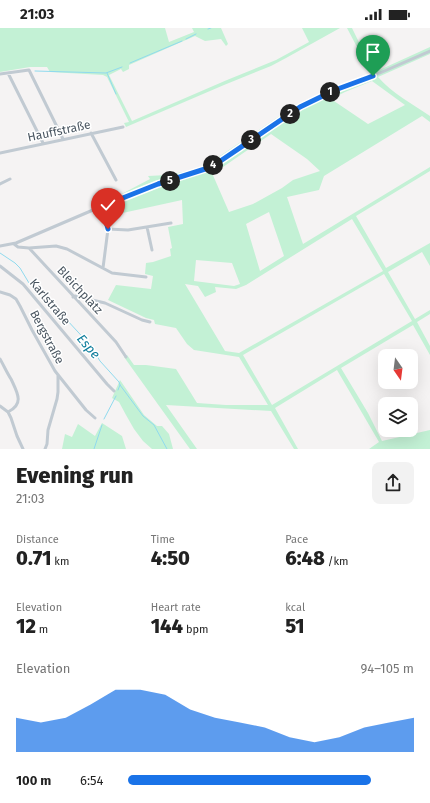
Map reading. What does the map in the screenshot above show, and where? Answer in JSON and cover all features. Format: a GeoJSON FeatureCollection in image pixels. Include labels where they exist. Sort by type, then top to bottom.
{"type":"FeatureCollection","features":[{"type":"Feature","properties":{"kind":"street"},"geometry":{"type":"LineString","coordinates":[[0,246],[14,244],[158,184],[205,169],[216,164],[300,107],[335,90],[373,76],[430,51]]}},
{"type":"Feature","properties":{"kind":"street"},"geometry":{"type":"LineString","coordinates":[[0,74],[29,70],[63,139]]}},
{"type":"Feature","properties":{"kind":"street"},"geometry":{"type":"LineString","coordinates":[[8,73],[43,143]]}},
{"type":"Feature","properties":{"kind":"street","name":"Hauffstraße"},"geometry":{"type":"LineString","coordinates":[[0,153],[123,126]]}},
{"type":"Feature","properties":{"kind":"street"},"geometry":{"type":"LineString","coordinates":[[91,133],[116,180]]}},
{"type":"Feature","properties":{"kind":"street"},"geometry":{"type":"LineString","coordinates":[[0,184],[10,179]]}},
{"type":"Feature","properties":{"kind":"street"},"geometry":{"type":"LineString","coordinates":[[100,207],[108,229],[103,268]]}},
{"type":"Feature","properties":{"kind":"street"},"geometry":{"type":"LineString","coordinates":[[108,229],[128,230],[171,223]]}},
{"type":"Feature","properties":{"kind":"street"},"geometry":{"type":"LineString","coordinates":[[147,227],[152,250]]}},
{"type":"Feature","properties":{"kind":"street"},"geometry":{"type":"LineString","coordinates":[[14,244],[18,247],[29,248],[56,246],[67,249],[112,273],[146,277]]}},
{"type":"Feature","properties":{"kind":"street","name":"Bleichplatz"},"geometry":{"type":"LineString","coordinates":[[29,248],[116,342],[126,357]]}},
{"type":"Feature","properties":{"kind":"street","name":"Karlstraße"},"geometry":{"type":"LineString","coordinates":[[0,266],[23,284],[114,391]]}},
{"type":"Feature","properties":{"kind":"street","name":"Bergstraße"},"geometry":{"type":"LineString","coordinates":[[0,292],[10,295],[16,299],[58,375],[57,399],[48,430],[45,449]]}},
{"type":"Feature","properties":{"kind":"street"},"geometry":{"type":"LineString","coordinates":[[73,297],[76,296],[105,303],[142,320],[150,322]]}},
{"type":"Feature","properties":{"kind":"street"},"geometry":{"type":"LineString","coordinates":[[0,359],[18,397],[16,406],[13,410],[8,412]]}},
{"type":"Feature","properties":{"kind":"street"},"geometry":{"type":"LineString","coordinates":[[58,375],[86,410],[95,418]]}},
{"type":"Feature","properties":{"kind":"street"},"geometry":{"type":"LineString","coordinates":[[0,406],[8,412],[23,449]]}},
{"type":"Feature","properties":{"kind":"green space"},"geometry":{"type":"Polygon","coordinates":[[[0,28],[165,28],[169,42],[194,32],[192,28],[221,28],[228,44],[226,46],[221,39],[205,41],[195,36],[129,65],[129,69],[123,72],[121,69],[109,75],[132,121],[276,60],[309,42],[302,28],[340,28],[271,66],[126,127],[124,123],[129,122],[107,77],[103,75],[50,72],[47,67],[30,67],[0,72],[0,28]]]}},
{"type":"Feature","properties":{"kind":"green space"},"geometry":{"type":"Polygon","coordinates":[[[347,28],[352,28],[373,71],[375,72],[430,47],[430,54],[378,77],[409,103],[430,116],[430,122],[422,116],[324,176],[319,190],[287,197],[303,244],[430,167],[430,171],[356,216],[386,268],[430,243],[430,266],[422,252],[388,272],[415,319],[430,310],[430,314],[417,322],[430,346],[430,355],[413,325],[341,368],[368,413],[378,433],[378,437],[380,437],[382,441],[399,437],[418,437],[418,433],[430,430],[430,449],[369,449],[379,442],[337,370],[275,408],[298,449],[294,449],[271,411],[166,405],[197,449],[190,449],[124,357],[127,355],[134,365],[176,369],[197,403],[268,405],[239,357],[194,350],[187,344],[176,328],[155,324],[154,320],[146,318],[108,300],[116,285],[151,289],[153,276],[145,274],[146,263],[171,256],[170,249],[172,248],[168,227],[183,224],[182,200],[118,214],[114,198],[150,179],[148,176],[167,175],[193,170],[200,167],[217,158],[296,105],[333,88],[369,75],[370,73],[347,28]],[[372,81],[331,99],[368,124],[405,105],[372,81]],[[271,134],[212,173],[229,212],[253,204],[282,188],[293,180],[320,171],[307,159],[271,134]],[[269,212],[246,224],[260,271],[284,256],[269,212]],[[352,219],[246,285],[236,289],[215,287],[216,292],[205,297],[198,286],[185,284],[225,351],[239,353],[383,271],[352,219]],[[196,260],[194,281],[234,286],[240,284],[232,263],[196,260]],[[384,274],[243,355],[272,405],[412,321],[384,274]]]}},
{"type":"Feature","properties":{"kind":"green space"},"geometry":{"type":"Polygon","coordinates":[[[120,380],[144,415],[157,426],[162,426],[169,434],[173,449],[152,449],[143,441],[134,429],[119,402],[112,398],[120,380]]]}},
{"type":"Feature","properties":{"kind":"green space"},"geometry":{"type":"Polygon","coordinates":[[[102,423],[122,436],[126,449],[62,449],[65,434],[72,437],[78,424],[95,436],[102,423]]]}},
{"type":"Feature","properties":{"kind":"waterway"},"geometry":{"type":"LineString","coordinates":[[186,39],[196,34]]}},
{"type":"Feature","properties":{"kind":"waterway"},"geometry":{"type":"LineString","coordinates":[[130,63],[182,41]]}},
{"type":"Feature","properties":{"kind":"waterway"},"geometry":{"type":"LineString","coordinates":[[35,71],[106,73],[122,67]]}},
{"type":"Feature","properties":{"kind":"waterway"},"geometry":{"type":"LineString","coordinates":[[107,73],[116,94]]}},
{"type":"Feature","properties":{"kind":"waterway","name":"Espe"},"geometry":{"type":"LineString","coordinates":[[0,253],[20,268],[29,283],[90,345],[100,361],[119,382],[143,416],[154,425],[167,449]]}},
{"type":"Feature","properties":{"kind":"waterway","name":"Espe"},"geometry":{"type":"LineString","coordinates":[[118,390],[120,385]]}},
{"type":"Feature","properties":{"kind":"waterway"},"geometry":{"type":"LineString","coordinates":[[104,419],[116,396]]}},
{"type":"Feature","properties":{"kind":"waterway"},"geometry":{"type":"LineString","coordinates":[[94,449],[102,425]]}},
{"type":"Feature","properties":{"kind":"route"},"geometry":{"type":"LineString","coordinates":[[108,229],[100,207],[158,184],[194,174],[216,164],[300,107],[335,90],[373,76]]}}]}
